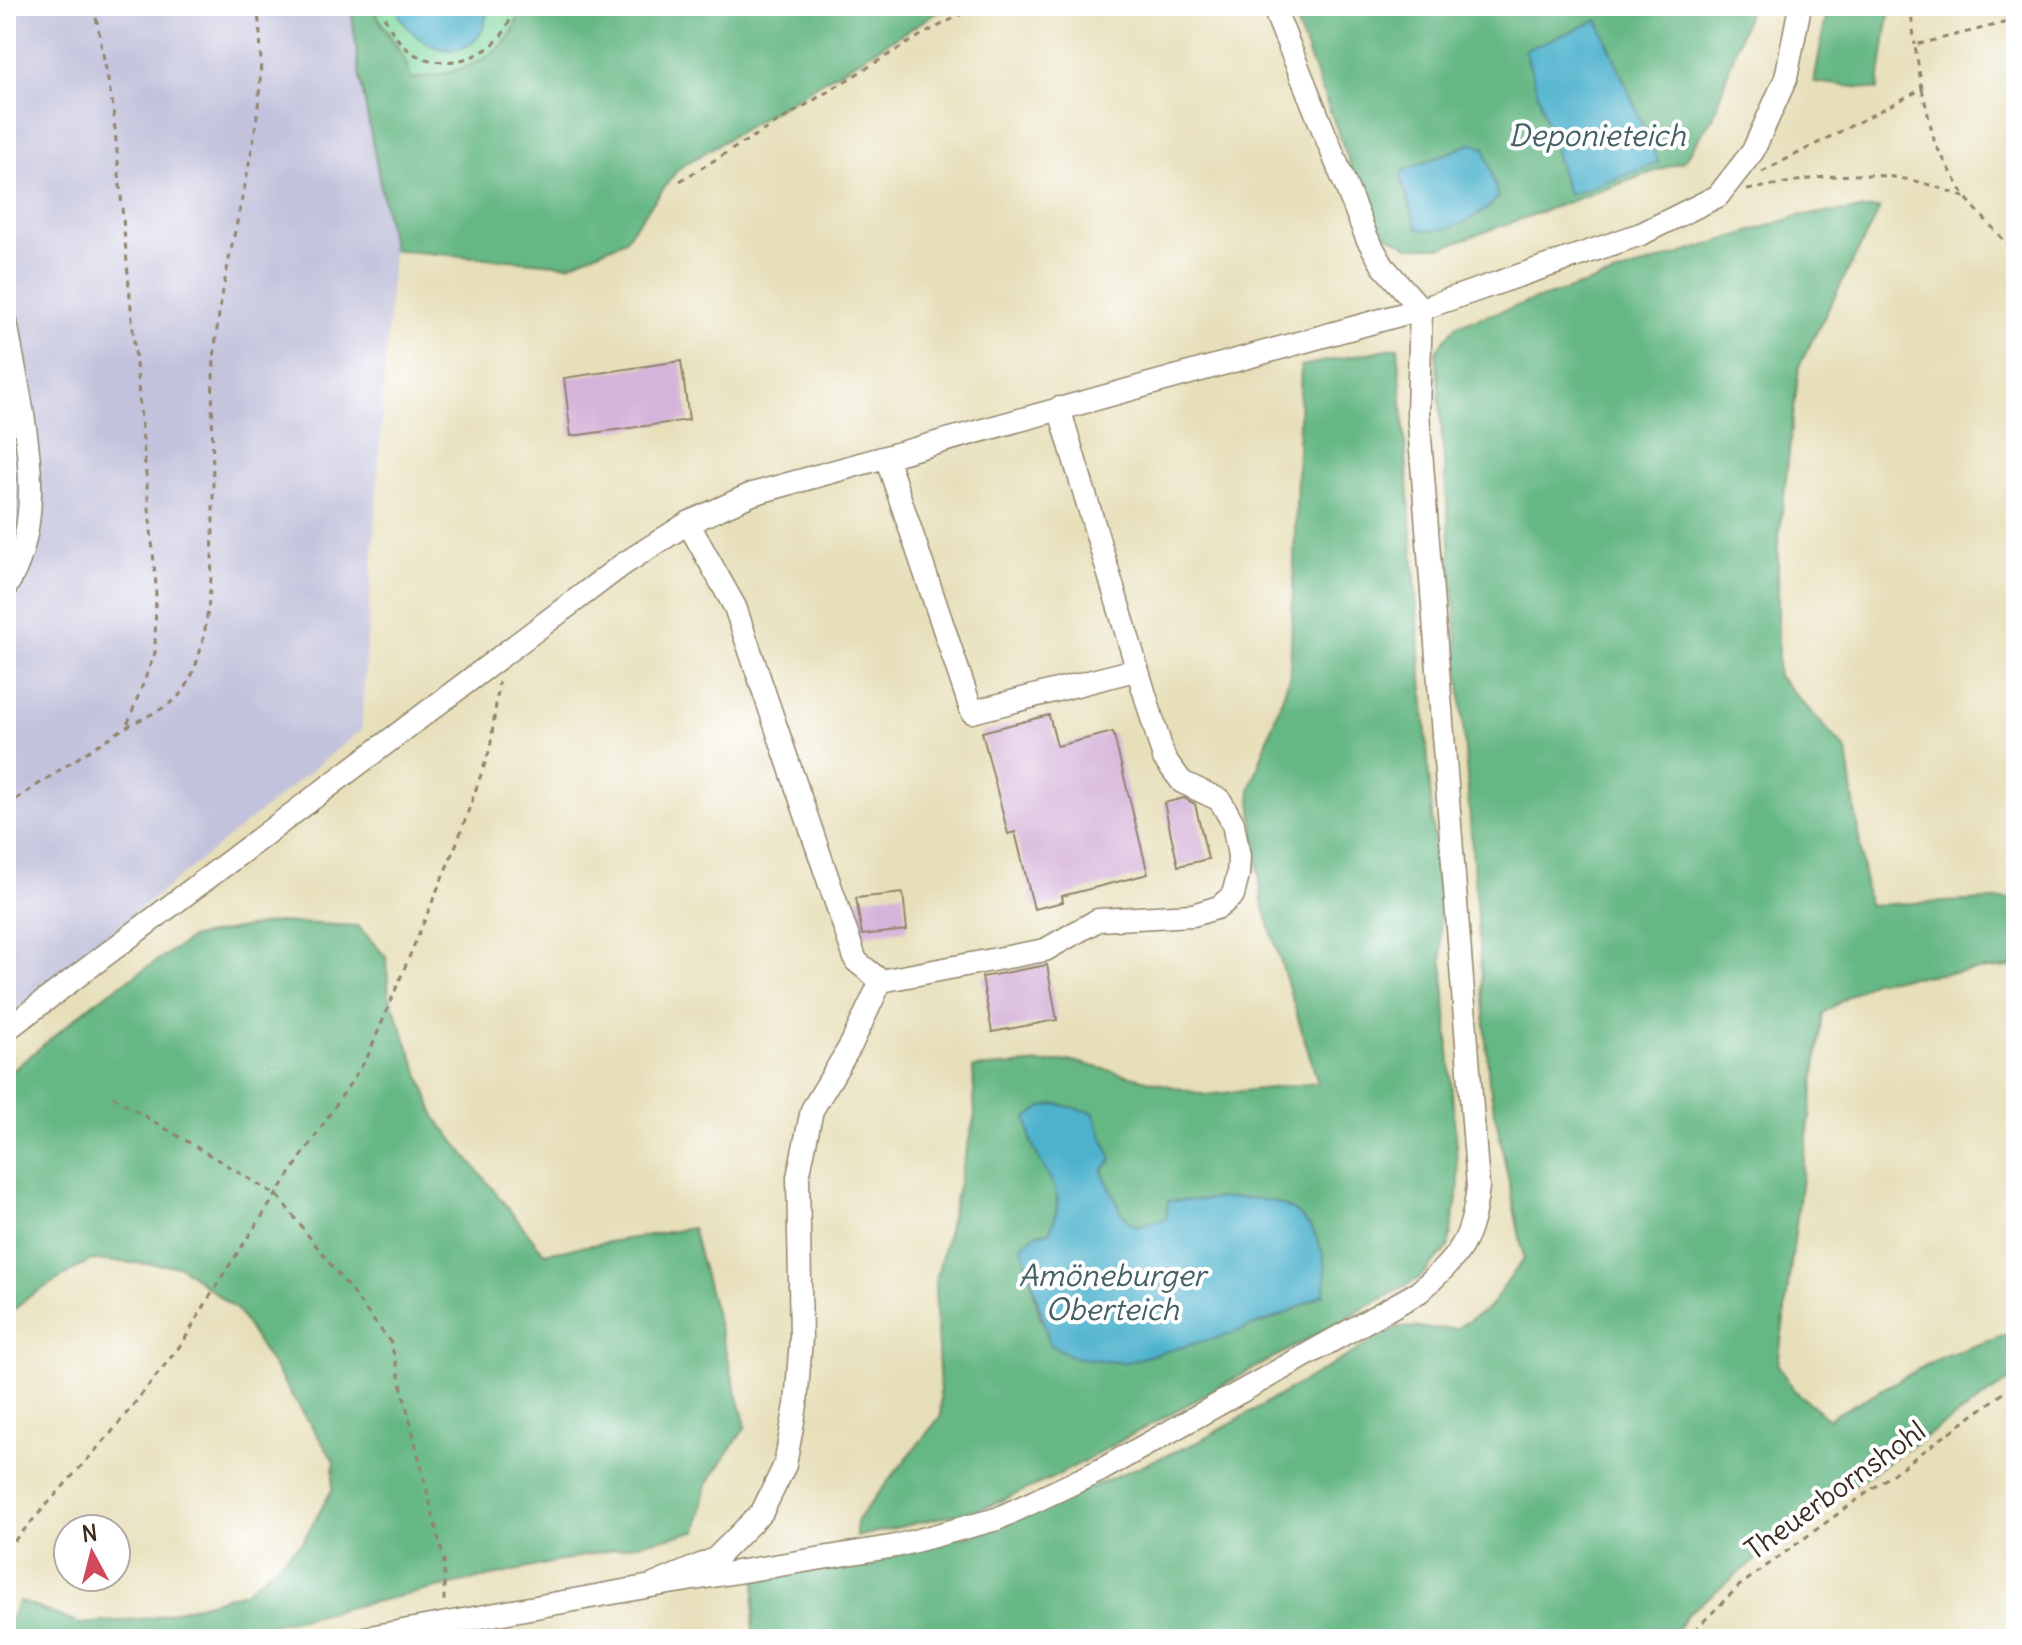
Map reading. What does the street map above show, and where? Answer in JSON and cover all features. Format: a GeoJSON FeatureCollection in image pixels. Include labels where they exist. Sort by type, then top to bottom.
{"type":"FeatureCollection","features":[{"type":"Feature","properties":{"kind":"lane"},"geometry":{"type":"LineString","coordinates":[[359,1639],[896,1546],[997,1519],[1101,1470],[1419,1292],[1459,1255],[1474,1223],[1478,1186],[1418,412],[1421,309],[1383,266],[1367,238],[1273,6]]}},
{"type":"Feature","properties":{"kind":"lane"},"geometry":{"type":"LineString","coordinates":[[6,1030],[622,565],[688,523],[752,494],[1421,309],[1641,234],[1718,196],[1753,151],[1786,78],[1800,6]]}},
{"type":"Feature","properties":{"kind":"lane"},"geometry":{"type":"LineString","coordinates":[[6,321],[32,492],[28,534],[6,587]]}},
{"type":"Feature","properties":{"kind":"lane"},"geometry":{"type":"LineString","coordinates":[[688,523],[735,607],[856,961],[881,981],[1045,950],[1098,920],[1193,915],[1219,907],[1233,895],[1239,856],[1233,823],[1220,800],[1182,782],[1164,758],[1135,670],[1059,408]]}},
{"type":"Feature","properties":{"kind":"lane"},"geometry":{"type":"LineString","coordinates":[[886,457],[972,712],[1135,670]]}},
{"type":"Feature","properties":{"kind":"lane"},"geometry":{"type":"LineString","coordinates":[[651,1586],[715,1559],[762,1512],[785,1465],[796,1405],[801,1338],[801,1163],[812,1110],[851,1045],[881,981]]}},
{"type":"Feature","properties":{"kind":"path"},"geometry":{"type":"LineString","coordinates":[[94,6],[113,107],[156,586],[155,653],[126,727]]}},
{"type":"Feature","properties":{"kind":"path"},"geometry":{"type":"LineString","coordinates":[[6,806],[126,727],[167,705],[186,687],[197,659],[207,614],[214,358],[223,287],[259,123],[263,71],[257,6]]}},
{"type":"Feature","properties":{"kind":"path"},"geometry":{"type":"LineString","coordinates":[[379,6],[406,49],[443,62],[469,58],[491,46],[508,26],[512,6]]}},
{"type":"Feature","properties":{"kind":"path"},"geometry":{"type":"LineString","coordinates":[[680,181],[918,37],[977,6]]}},
{"type":"Feature","properties":{"kind":"path"},"geometry":{"type":"LineString","coordinates":[[1910,6],[1922,89],[1935,144],[1966,198],[2016,254]]}},
{"type":"Feature","properties":{"kind":"path"},"geometry":{"type":"LineString","coordinates":[[1915,45],[2016,20]]}},
{"type":"Feature","properties":{"kind":"path"},"geometry":{"type":"LineString","coordinates":[[1759,174],[1922,89]]}},
{"type":"Feature","properties":{"kind":"path"},"geometry":{"type":"LineString","coordinates":[[1718,196],[1832,174],[1868,173],[1937,186],[1966,198]]}},
{"type":"Feature","properties":{"kind":"path"},"geometry":{"type":"LineString","coordinates":[[6,1550],[111,1433],[183,1342],[219,1281],[367,1058],[458,840],[490,749],[502,655]]}},
{"type":"Feature","properties":{"kind":"path"},"geometry":{"type":"LineString","coordinates":[[113,1097],[278,1196],[391,1343],[444,1561],[444,1626]]}},
{"type":"Feature","properties":{"kind":"path","name":"Theuerbornshohl"},"geometry":{"type":"LineString","coordinates":[[1686,1639],[1739,1586],[2016,1384]]}},
{"type":"Feature","properties":{"kind":"shaded area"},"geometry":{"type":"Polygon","coordinates":[[[6,6],[351,6],[360,77],[393,250],[361,730],[6,1018],[6,6]]]}},
{"type":"Feature","properties":{"kind":"green space"},"geometry":{"type":"Polygon","coordinates":[[[351,6],[372,6],[404,60],[411,79],[463,68],[495,51],[516,24],[519,6],[948,6],[679,168],[624,241],[568,265],[393,250],[360,77],[351,6]]]}},
{"type":"Feature","properties":{"kind":"green space"},"geometry":{"type":"Polygon","coordinates":[[[372,6],[519,6],[516,24],[495,51],[462,68],[410,79],[400,51],[372,6]]]}},
{"type":"Feature","properties":{"kind":"green space"},"geometry":{"type":"Polygon","coordinates":[[[1290,6],[1750,6],[1713,117],[1684,161],[1442,247],[1409,247],[1374,227],[1290,6]]]}},
{"type":"Feature","properties":{"kind":"green space"},"geometry":{"type":"Polygon","coordinates":[[[1828,6],[1890,6],[1878,90],[1814,82],[1828,6]]]}},
{"type":"Feature","properties":{"kind":"green space"},"geometry":{"type":"Polygon","coordinates":[[[1880,208],[1799,366],[1778,546],[1778,676],[1847,751],[1868,905],[2016,899],[2016,966],[1873,981],[1823,1013],[1778,1365],[1793,1389],[1828,1419],[1941,1357],[2016,1332],[2016,1376],[1834,1498],[1687,1614],[1672,1639],[752,1639],[756,1580],[980,1533],[1198,1442],[1398,1327],[1455,1329],[1489,1308],[1524,1258],[1489,1082],[1436,350],[1457,325],[1802,215],[1880,208]]]}},
{"type":"Feature","properties":{"kind":"green space"},"geometry":{"type":"Polygon","coordinates":[[[1398,347],[1459,1188],[1448,1248],[1418,1279],[1056,1476],[990,1506],[856,1537],[856,1521],[941,1416],[935,1285],[975,1115],[973,1068],[1073,1061],[1205,1095],[1318,1083],[1262,901],[1250,790],[1290,675],[1301,366],[1398,347]],[[1032,1143],[1057,1196],[1049,1232],[1036,1234],[1023,1247],[1040,1317],[1227,1335],[1283,1315],[1324,1294],[1168,1201],[1167,1219],[1135,1226],[1123,1215],[1102,1171],[1112,1160],[1104,1144],[1032,1143]]]}},
{"type":"Feature","properties":{"kind":"green space"},"geometry":{"type":"Polygon","coordinates":[[[277,922],[358,926],[386,957],[389,995],[436,1118],[544,1253],[692,1228],[746,1426],[707,1484],[697,1531],[205,1639],[22,1639],[6,1627],[19,1601],[80,1624],[152,1618],[245,1592],[303,1541],[332,1490],[334,1461],[237,1310],[180,1266],[91,1260],[27,1298],[6,1317],[6,1076],[96,1001],[193,937],[277,922]]]}},
{"type":"Feature","properties":{"kind":"water"},"geometry":{"type":"Polygon","coordinates":[[[396,6],[488,6],[483,28],[472,43],[460,49],[447,50],[421,39],[410,30],[396,6]]]}},
{"type":"Feature","properties":{"kind":"water","name":"Deponieteich"},"geometry":{"type":"Polygon","coordinates":[[[1598,20],[1659,163],[1568,195],[1525,50],[1598,20]]]}},
{"type":"Feature","properties":{"kind":"water","name":"Deponieteich"},"geometry":{"type":"Polygon","coordinates":[[[1473,143],[1485,148],[1498,198],[1461,224],[1439,230],[1418,229],[1400,176],[1405,170],[1473,143]]]}},
{"type":"Feature","properties":{"kind":"water","name":"Amöneburger Oberteich"},"geometry":{"type":"Polygon","coordinates":[[[1057,1104],[1093,1112],[1112,1160],[1102,1171],[1123,1215],[1135,1226],[1166,1219],[1168,1201],[1242,1198],[1282,1205],[1306,1222],[1315,1235],[1324,1263],[1324,1294],[1283,1315],[1227,1335],[1123,1363],[1073,1357],[1050,1344],[1022,1246],[1036,1234],[1049,1232],[1057,1206],[1054,1186],[1032,1143],[1027,1118],[1042,1107],[1057,1104]]]}},
{"type":"Feature","properties":{"kind":"building"},"geometry":{"type":"Polygon","coordinates":[[[681,361],[689,420],[571,436],[564,378],[681,361]]]}},
{"type":"Feature","properties":{"kind":"building"},"geometry":{"type":"Polygon","coordinates":[[[1049,715],[1057,746],[1113,732],[1148,874],[1062,896],[1063,902],[1034,909],[1015,832],[1008,834],[982,732],[1049,715]]]}},
{"type":"Feature","properties":{"kind":"building"},"geometry":{"type":"Polygon","coordinates":[[[1184,798],[1195,804],[1208,859],[1178,866],[1164,803],[1184,798]]]}},
{"type":"Feature","properties":{"kind":"building"},"geometry":{"type":"Polygon","coordinates":[[[903,893],[907,930],[862,935],[856,898],[903,893]]]}},
{"type":"Feature","properties":{"kind":"building"},"geometry":{"type":"Polygon","coordinates":[[[1047,965],[1057,1020],[992,1032],[982,977],[1047,965]]]}}]}
